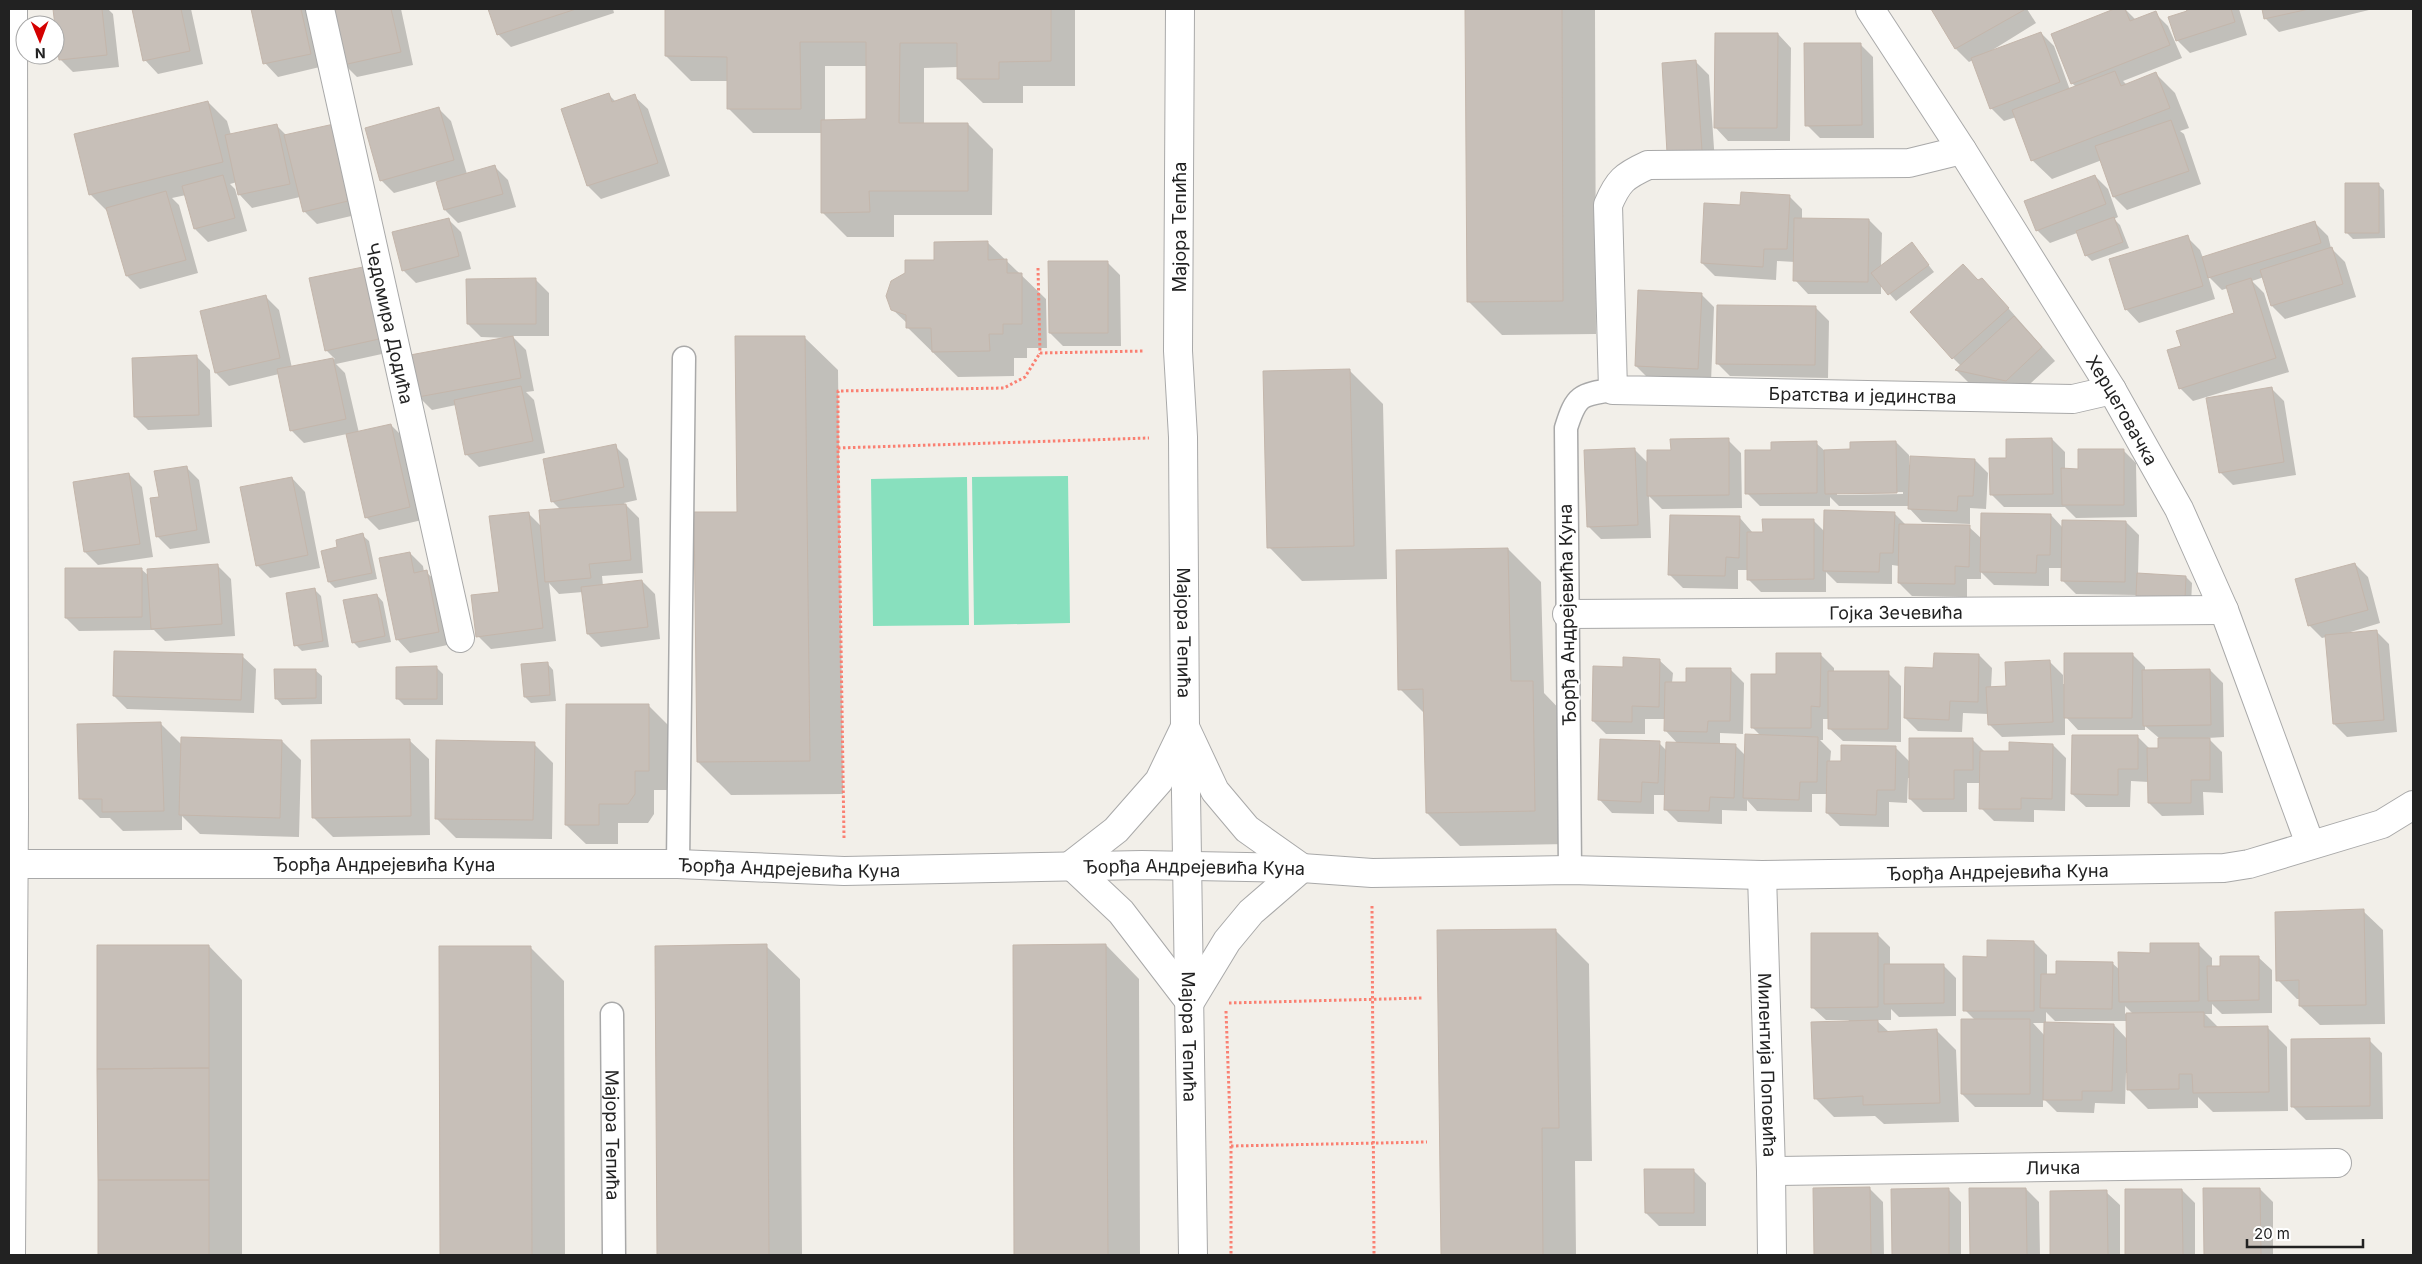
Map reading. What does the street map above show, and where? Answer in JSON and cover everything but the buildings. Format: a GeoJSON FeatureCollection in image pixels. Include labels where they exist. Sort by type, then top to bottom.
{"type":"FeatureCollection","features":[{"type":"Feature","properties":{"kind":"street"},"geometry":{"type":"LineString","coordinates":[[11,1255],[11,307],[13,9]]}},
{"type":"Feature","properties":{"kind":"street","name":"Чедомира Додића"},"geometry":{"type":"LineString","coordinates":[[320,9],[460,638]]}},
{"type":"Feature","properties":{"kind":"street","name":"Мајора Тепића"},"geometry":{"type":"LineString","coordinates":[[1180,9],[1178,350],[1183,437],[1185,727],[1193,1255]]}},
{"type":"Feature","properties":{"kind":"street","name":"Херцеговачка"},"geometry":{"type":"LineString","coordinates":[[1870,9],[1962,150],[2112,390],[2179,509],[2224,610],[2310,844]]}},
{"type":"Feature","properties":{"kind":"street"},"geometry":{"type":"LineString","coordinates":[[1613,390],[1608,205],[1616,185],[1629,173],[1648,165],[1909,163],[1962,150]]}},
{"type":"Feature","properties":{"kind":"street","name":"Братства и јединства"},"geometry":{"type":"LineString","coordinates":[[1613,390],[2073,399],[2112,390]]}},
{"type":"Feature","properties":{"kind":"street","name":"Гојка Зечевића"},"geometry":{"type":"LineString","coordinates":[[1567,614],[2224,610]]}},
{"type":"Feature","properties":{"kind":"street"},"geometry":{"type":"LineString","coordinates":[[1185,727],[1215,791],[1247,829],[1302,868],[1251,912],[1227,941],[1190,1002],[1121,912],[1071,865],[1116,830],[1158,781],[1185,727]]}},
{"type":"Feature","properties":{"kind":"street","name":"Ђорђа Андрејевића Куна"},"geometry":{"type":"LineString","coordinates":[[12,864],[678,864],[844,871],[1071,865],[1302,868],[1372,873],[1570,870],[1762,875],[2224,868],[2249,864],[2310,844],[2382,824],[2413,805]]}},
{"type":"Feature","properties":{"kind":"street"},"geometry":{"type":"LineString","coordinates":[[2382,824],[2413,830]]}},
{"type":"Feature","properties":{"kind":"street","name":"Милентија Поповића"},"geometry":{"type":"LineString","coordinates":[[1762,875],[1772,1255]]}},
{"type":"Feature","properties":{"kind":"street","name":"Личка"},"geometry":{"type":"LineString","coordinates":[[1771,1171],[2336,1163]]}},
{"type":"Feature","properties":{"kind":"lane"},"geometry":{"type":"LineString","coordinates":[[678,864],[684,358]]}},
{"type":"Feature","properties":{"kind":"lane","name":"Ђорђа Андрејевића Куна"},"geometry":{"type":"LineString","coordinates":[[1570,870],[1566,428],[1574,406],[1588,393],[1613,390]]}},
{"type":"Feature","properties":{"kind":"lane","name":"Мајора Тепића"},"geometry":{"type":"LineString","coordinates":[[612,1014],[614,1255]]}},
{"type":"Feature","properties":{"kind":"path"},"geometry":{"type":"LineString","coordinates":[[844,871],[838,391],[1004,388],[1025,377],[1040,353],[1038,268]]}},
{"type":"Feature","properties":{"kind":"path"},"geometry":{"type":"LineString","coordinates":[[1040,353],[1178,350]]}},
{"type":"Feature","properties":{"kind":"path"},"geometry":{"type":"LineString","coordinates":[[838,448],[1183,437]]}},
{"type":"Feature","properties":{"kind":"path"},"geometry":{"type":"LineString","coordinates":[[1372,873],[1374,1255]]}},
{"type":"Feature","properties":{"kind":"path"},"geometry":{"type":"LineString","coordinates":[[1231,1255],[1231,1146],[1226,1003],[1423,998]]}},
{"type":"Feature","properties":{"kind":"path"},"geometry":{"type":"LineString","coordinates":[[1231,1146],[1427,1142]]}},
{"type":"Feature","properties":{"kind":"green space"},"geometry":{"type":"Polygon","coordinates":[[[1068,476],[1070,623],[974,625],[972,477],[1068,476]]]}},
{"type":"Feature","properties":{"kind":"green space"},"geometry":{"type":"Polygon","coordinates":[[[967,477],[969,625],[873,626],[871,479],[967,477]]]}}]}
